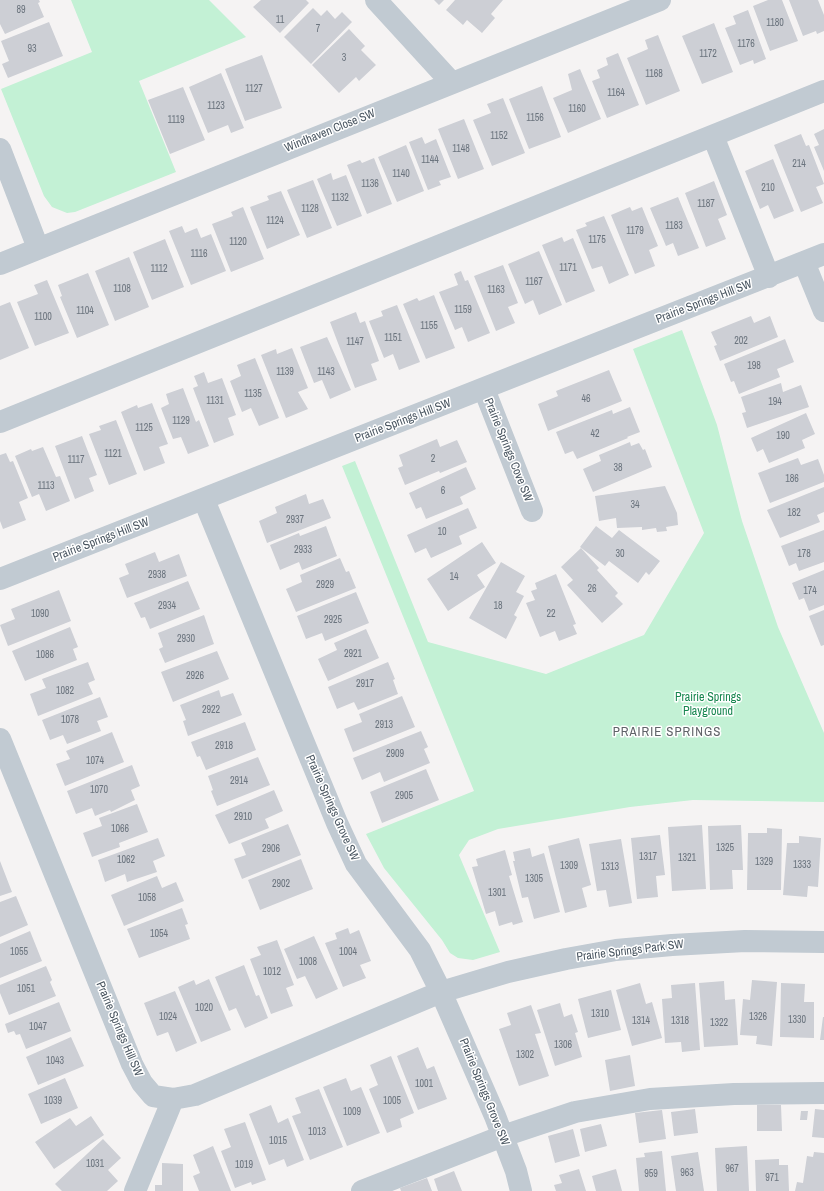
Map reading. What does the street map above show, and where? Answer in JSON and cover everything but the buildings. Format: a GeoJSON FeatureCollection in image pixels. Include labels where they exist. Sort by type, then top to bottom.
{"type":"FeatureCollection","features":[{"type":"Feature","properties":{"kind":"street"},"geometry":{"type":"LineString","coordinates":[[376,0],[452,83]]}},
{"type":"Feature","properties":{"kind":"street","name":"Windhaven Close SW"},"geometry":{"type":"LineString","coordinates":[[0,264],[660,0]]}},
{"type":"Feature","properties":{"kind":"street"},"geometry":{"type":"LineString","coordinates":[[0,422],[824,91]]}},
{"type":"Feature","properties":{"kind":"street"},"geometry":{"type":"LineString","coordinates":[[713,136],[769,277]]}},
{"type":"Feature","properties":{"kind":"street"},"geometry":{"type":"LineString","coordinates":[[0,149],[38,248]]}},
{"type":"Feature","properties":{"kind":"street","name":"Prairie Springs Hill SW"},"geometry":{"type":"LineString","coordinates":[[0,579],[204,500],[824,254]]}},
{"type":"Feature","properties":{"kind":"street"},"geometry":{"type":"LineString","coordinates":[[804,262],[824,311]]}},
{"type":"Feature","properties":{"kind":"street","name":"Prairie Springs Cove SW"},"geometry":{"type":"LineString","coordinates":[[484,389],[532,510]]}},
{"type":"Feature","properties":{"kind":"street","name":"Prairie Springs Grove SW"},"geometry":{"type":"LineString","coordinates":[[204,500],[337,823],[356,864],[420,950],[479,1075],[516,1171],[521,1191]]}},
{"type":"Feature","properties":{"kind":"street","name":"Prairie Springs Hill SW"},"geometry":{"type":"LineString","coordinates":[[0,739],[132,1064],[142,1083],[154,1096],[173,1099],[196,1095],[441,992]]}},
{"type":"Feature","properties":{"kind":"street","name":"Prairie Springs Park SW"},"geometry":{"type":"LineString","coordinates":[[441,992],[508,972],[616,950],[745,941],[824,942]]}},
{"type":"Feature","properties":{"kind":"street"},"geometry":{"type":"LineString","coordinates":[[362,1191],[503,1136],[575,1112],[650,1099],[734,1094],[824,1093]]}},
{"type":"Feature","properties":{"kind":"street"},"geometry":{"type":"LineString","coordinates":[[135,1191],[173,1099]]}},
{"type":"Feature","properties":{"kind":"green space"},"geometry":{"type":"Polygon","coordinates":[[[71,0],[209,0],[246,37],[139,81],[176,172],[75,212],[67,213],[52,207],[44,196],[1,89],[92,52],[71,0]]]}},
{"type":"Feature","properties":{"kind":"green space","name":"Prairie Springs Playground"},"geometry":{"type":"Polygon","coordinates":[[[682,330],[717,425],[742,521],[778,627],[824,733],[824,802],[693,800],[630,807],[498,829],[469,840],[459,855],[500,952],[473,960],[458,958],[450,953],[442,940],[384,868],[366,834],[474,791],[342,466],[355,461],[428,642],[546,674],[644,635],[704,533],[633,349],[682,330]]]}},
{"type":"Feature","properties":{"kind":"district","name":"PRAIRIE SPRINGS"},"geometry":{"type":"Point","coordinates":[667,733]}}]}
